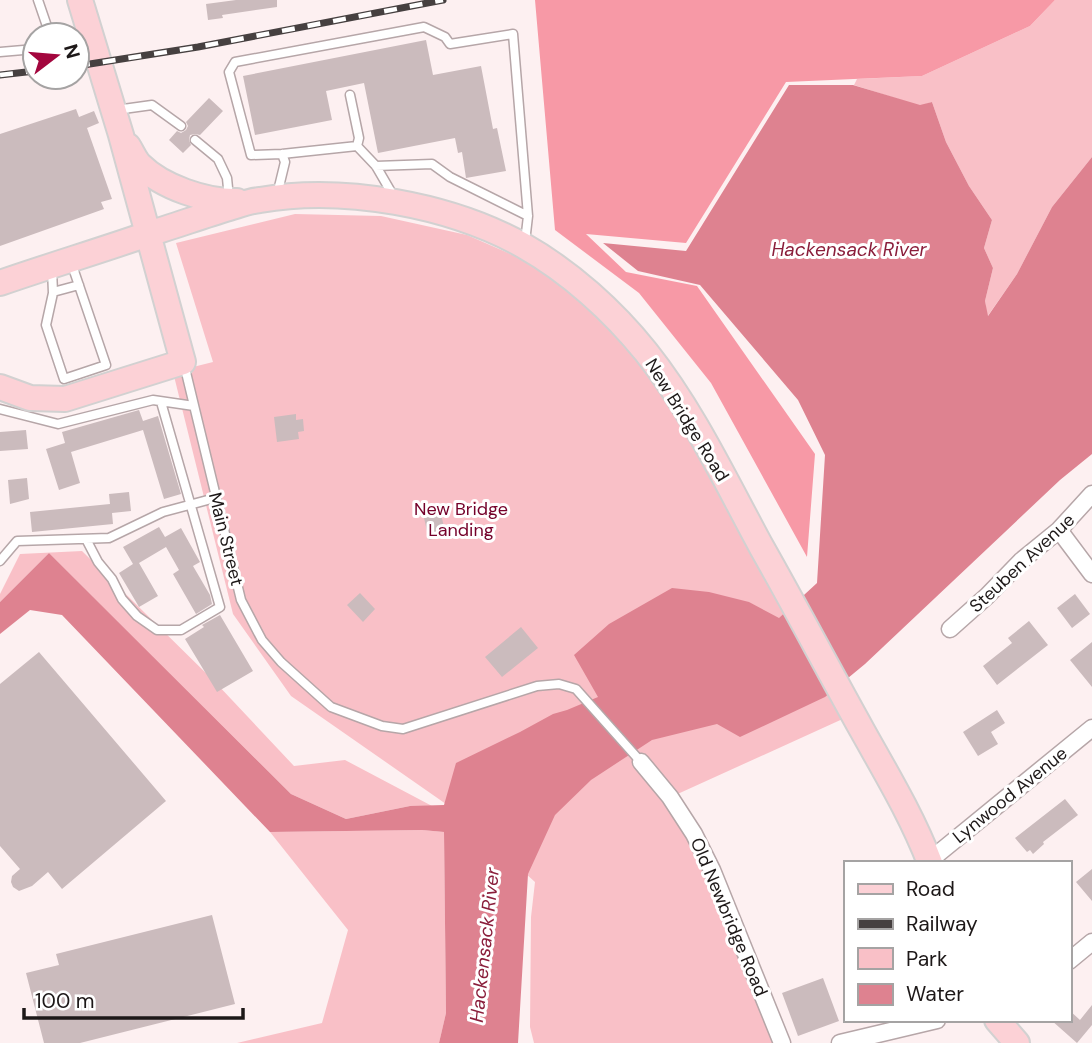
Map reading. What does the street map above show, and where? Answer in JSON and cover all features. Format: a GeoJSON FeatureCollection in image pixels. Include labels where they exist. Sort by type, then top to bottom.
{"type":"FeatureCollection","features":[{"type":"Feature","properties":{"kind":"main road","name":"Main Street"},"geometry":{"type":"LineString","coordinates":[[80,0],[82,21]]}},
{"type":"Feature","properties":{"kind":"main road","name":"Main Street"},"geometry":{"type":"LineString","coordinates":[[91,54],[121,135],[183,362]]}},
{"type":"Feature","properties":{"kind":"main road"},"geometry":{"type":"LineString","coordinates":[[121,135],[139,164],[158,178],[203,197],[229,201],[268,199]]}},
{"type":"Feature","properties":{"kind":"main road","name":"New Bridge Road"},"geometry":{"type":"LineString","coordinates":[[0,283],[148,234],[268,199],[322,195],[358,196],[432,210],[481,226],[524,247],[589,293],[616,318],[673,390],[907,813],[929,861]]}},
{"type":"Feature","properties":{"kind":"main road"},"geometry":{"type":"LineString","coordinates":[[0,387],[30,398],[65,399],[183,362]]}},
{"type":"Feature","properties":{"kind":"main road"},"geometry":{"type":"LineString","coordinates":[[999,1022],[1017,1043]]}},
{"type":"Feature","properties":{"kind":"street","name":"Steuben Avenue"},"geometry":{"type":"LineString","coordinates":[[950,629],[1021,561],[1059,530],[1092,494]]}},
{"type":"Feature","properties":{"kind":"street"},"geometry":{"type":"LineString","coordinates":[[1059,530],[1092,574]]}},
{"type":"Feature","properties":{"kind":"street","name":"Lynwood Avenue"},"geometry":{"type":"LineString","coordinates":[[930,861],[1092,728]]}},
{"type":"Feature","properties":{"kind":"street","name":"Old Newbridge Road"},"geometry":{"type":"LineString","coordinates":[[642,762],[670,797],[694,834],[712,870],[782,1043]]}},
{"type":"Feature","properties":{"kind":"street"},"geometry":{"type":"LineString","coordinates":[[1071,959],[1092,942]]}},
{"type":"Feature","properties":{"kind":"street"},"geometry":{"type":"LineString","coordinates":[[840,1043],[929,1022]]}},
{"type":"Feature","properties":{"kind":"lane"},"geometry":{"type":"LineString","coordinates":[[38,0],[45,21]]}},
{"type":"Feature","properties":{"kind":"lane"},"geometry":{"type":"LineString","coordinates":[[357,146],[251,155],[229,72],[235,62],[424,27],[445,37],[450,44],[513,34],[528,216],[524,247]]}},
{"type":"Feature","properties":{"kind":"lane"},"geometry":{"type":"LineString","coordinates":[[0,52],[21,50]]}},
{"type":"Feature","properties":{"kind":"lane"},"geometry":{"type":"LineString","coordinates":[[350,95],[359,138],[357,146]]}},
{"type":"Feature","properties":{"kind":"lane"},"geometry":{"type":"LineString","coordinates":[[113,110],[152,105],[181,126]]}},
{"type":"Feature","properties":{"kind":"lane"},"geometry":{"type":"LineString","coordinates":[[195,140],[218,159],[227,178],[229,201]]}},
{"type":"Feature","properties":{"kind":"lane"},"geometry":{"type":"LineString","coordinates":[[357,146],[376,166],[397,202]]}},
{"type":"Feature","properties":{"kind":"lane"},"geometry":{"type":"LineString","coordinates":[[268,199],[285,162],[282,154]]}},
{"type":"Feature","properties":{"kind":"lane"},"geometry":{"type":"LineString","coordinates":[[376,166],[432,164],[450,177],[528,216]]}},
{"type":"Feature","properties":{"kind":"lane"},"geometry":{"type":"LineString","coordinates":[[61,262],[79,285],[107,365],[64,379],[46,326],[61,262]]}},
{"type":"Feature","properties":{"kind":"lane"},"geometry":{"type":"LineString","coordinates":[[53,292],[79,285]]}},
{"type":"Feature","properties":{"kind":"lane","name":"Main Street"},"geometry":{"type":"LineString","coordinates":[[183,362],[241,600],[262,640],[281,662],[331,707],[382,726],[403,729],[537,686],[559,684],[576,689],[642,762]]}},
{"type":"Feature","properties":{"kind":"lane"},"geometry":{"type":"LineString","coordinates":[[0,409],[58,424],[153,400],[194,406]]}},
{"type":"Feature","properties":{"kind":"lane"},"geometry":{"type":"LineString","coordinates":[[86,539],[122,599],[137,616],[157,630],[181,630],[220,607],[161,402]]}},
{"type":"Feature","properties":{"kind":"lane"},"geometry":{"type":"LineString","coordinates":[[0,561],[17,541],[109,538],[163,512],[215,498]]}},
{"type":"Feature","properties":{"kind":"green space"},"geometry":{"type":"Polygon","coordinates":[[[1055,0],[1092,0],[1092,157],[1052,207],[1017,274],[987,317],[985,301],[993,268],[984,248],[992,220],[969,186],[946,142],[932,102],[920,106],[854,85],[857,79],[922,76],[1030,26],[1055,0]]]}},
{"type":"Feature","properties":{"kind":"green space","name":"New Bridge Landing"},"geometry":{"type":"Polygon","coordinates":[[[295,214],[381,216],[467,235],[540,267],[611,325],[670,395],[847,717],[671,797],[782,1043],[534,1043],[530,1027],[531,917],[535,882],[456,811],[291,696],[233,614],[173,372],[213,362],[176,243],[295,214]]]}},
{"type":"Feature","properties":{"kind":"green space"},"geometry":{"type":"Polygon","coordinates":[[[82,551],[216,683],[294,766],[345,760],[432,806],[410,806],[346,819],[291,794],[49,553],[0,602],[0,594],[20,554],[82,551]]]}},
{"type":"Feature","properties":{"kind":"green space"},"geometry":{"type":"Polygon","coordinates":[[[270,832],[444,832],[446,1013],[439,1043],[237,1043],[322,1023],[348,930],[270,832]]]}},
{"type":"Feature","properties":{"kind":"shaded area"},"geometry":{"type":"Polygon","coordinates":[[[535,0],[1055,0],[1030,26],[922,76],[786,82],[686,243],[586,234],[626,272],[697,286],[815,454],[807,557],[711,383],[639,293],[555,230],[535,0]]]}},
{"type":"Feature","properties":{"kind":"water","name":"Hackensack River"},"geometry":{"type":"Polygon","coordinates":[[[789,85],[853,85],[920,105],[932,102],[946,142],[969,186],[992,220],[984,248],[993,268],[985,301],[988,316],[1017,274],[1052,207],[1092,157],[1092,454],[1060,480],[865,664],[825,697],[740,737],[717,724],[652,740],[591,780],[555,815],[528,874],[518,1043],[439,1043],[446,1013],[444,832],[270,832],[62,615],[30,610],[0,634],[0,602],[49,553],[291,794],[346,819],[410,806],[444,805],[456,763],[553,714],[598,697],[574,655],[609,624],[672,588],[709,592],[749,602],[779,618],[817,583],[825,455],[798,400],[700,285],[638,271],[603,243],[686,251],[789,85]]]}},
{"type":"Feature","properties":{"kind":"building"},"geometry":{"type":"Polygon","coordinates":[[[236,0],[277,0],[277,7],[222,15],[223,18],[208,20],[206,4],[236,0]]]}},
{"type":"Feature","properties":{"kind":"building"},"geometry":{"type":"Polygon","coordinates":[[[426,40],[433,75],[481,66],[493,129],[497,128],[506,171],[466,178],[462,152],[458,153],[455,138],[378,153],[364,83],[326,91],[332,120],[255,135],[243,76],[426,40]]]}},
{"type":"Feature","properties":{"kind":"building"},"geometry":{"type":"Polygon","coordinates":[[[209,98],[223,111],[200,135],[190,135],[191,145],[183,153],[169,140],[177,131],[181,133],[186,130],[186,122],[209,98]]]}},
{"type":"Feature","properties":{"kind":"building"},"geometry":{"type":"Polygon","coordinates":[[[76,109],[79,117],[94,111],[99,123],[87,128],[112,199],[101,202],[104,209],[0,246],[0,134],[76,109]]]}},
{"type":"Feature","properties":{"kind":"building"},"geometry":{"type":"Polygon","coordinates":[[[139,410],[143,421],[158,416],[181,494],[164,499],[143,430],[71,452],[80,483],[59,490],[46,449],[65,443],[62,432],[139,410]]]}},
{"type":"Feature","properties":{"kind":"building"},"geometry":{"type":"Polygon","coordinates":[[[296,414],[296,420],[303,419],[304,431],[298,432],[299,439],[277,442],[274,417],[296,414]]]}},
{"type":"Feature","properties":{"kind":"building"},"geometry":{"type":"Polygon","coordinates":[[[26,430],[28,449],[0,451],[0,432],[26,430]]]}},
{"type":"Feature","properties":{"kind":"building"},"geometry":{"type":"Polygon","coordinates":[[[27,478],[29,499],[10,504],[8,480],[27,478]]]}},
{"type":"Feature","properties":{"kind":"building"},"geometry":{"type":"Polygon","coordinates":[[[129,492],[131,511],[112,513],[113,524],[32,532],[30,512],[110,504],[109,494],[129,492]]]}},
{"type":"Feature","properties":{"kind":"building"},"geometry":{"type":"Polygon","coordinates":[[[439,505],[446,536],[429,540],[422,509],[439,505]]]}},
{"type":"Feature","properties":{"kind":"building"},"geometry":{"type":"Polygon","coordinates":[[[159,527],[165,537],[181,528],[200,562],[193,566],[210,595],[212,604],[196,614],[173,574],[179,570],[166,547],[139,563],[158,596],[139,607],[119,573],[133,564],[123,547],[159,527]]]}},
{"type":"Feature","properties":{"kind":"building"},"geometry":{"type":"Polygon","coordinates":[[[360,593],[375,609],[363,622],[347,605],[360,593]]]}},
{"type":"Feature","properties":{"kind":"building"},"geometry":{"type":"Polygon","coordinates":[[[1075,594],[1090,614],[1072,628],[1057,608],[1075,594]]]}},
{"type":"Feature","properties":{"kind":"building"},"geometry":{"type":"Polygon","coordinates":[[[220,615],[253,671],[217,692],[185,639],[220,615]]]}},
{"type":"Feature","properties":{"kind":"building"},"geometry":{"type":"Polygon","coordinates":[[[1029,621],[1048,645],[997,685],[983,666],[1012,643],[1008,638],[1029,621]]]}},
{"type":"Feature","properties":{"kind":"building"},"geometry":{"type":"Polygon","coordinates":[[[521,627],[538,648],[502,677],[485,657],[521,627]]]}},
{"type":"Feature","properties":{"kind":"building"},"geometry":{"type":"Polygon","coordinates":[[[1092,642],[1092,687],[1070,660],[1092,642]]]}},
{"type":"Feature","properties":{"kind":"building"},"geometry":{"type":"Polygon","coordinates":[[[39,652],[166,801],[62,889],[48,872],[32,886],[19,891],[11,882],[12,876],[20,869],[0,846],[0,684],[39,652]]]}},
{"type":"Feature","properties":{"kind":"building"},"geometry":{"type":"Polygon","coordinates":[[[997,710],[1005,723],[991,732],[998,744],[978,756],[963,732],[997,710]]]}},
{"type":"Feature","properties":{"kind":"building"},"geometry":{"type":"Polygon","coordinates":[[[1065,799],[1078,815],[1043,842],[1033,854],[1030,850],[1027,852],[1015,838],[1065,799]]]}},
{"type":"Feature","properties":{"kind":"building"},"geometry":{"type":"Polygon","coordinates":[[[1092,869],[1092,901],[1076,882],[1092,869]]]}},
{"type":"Feature","properties":{"kind":"building"},"geometry":{"type":"Polygon","coordinates":[[[212,915],[235,1004],[80,1043],[44,1043],[26,973],[59,965],[56,954],[212,915]]]}},
{"type":"Feature","properties":{"kind":"building"},"geometry":{"type":"Polygon","coordinates":[[[823,978],[839,1021],[798,1036],[782,993],[823,978]]]}},
{"type":"Feature","properties":{"kind":"building"},"geometry":{"type":"Polygon","coordinates":[[[1092,1005],[1092,1025],[1077,1043],[1053,1022],[1071,1022],[1071,1012],[1080,1020],[1092,1005]]]}},
{"type":"Feature","properties":{"kind":"railway"},"geometry":{"type":"LineString","coordinates":[[91,64],[198,47],[443,0]]}},
{"type":"Feature","properties":{"kind":"railway"},"geometry":{"type":"LineString","coordinates":[[0,75],[21,73]]}}]}
